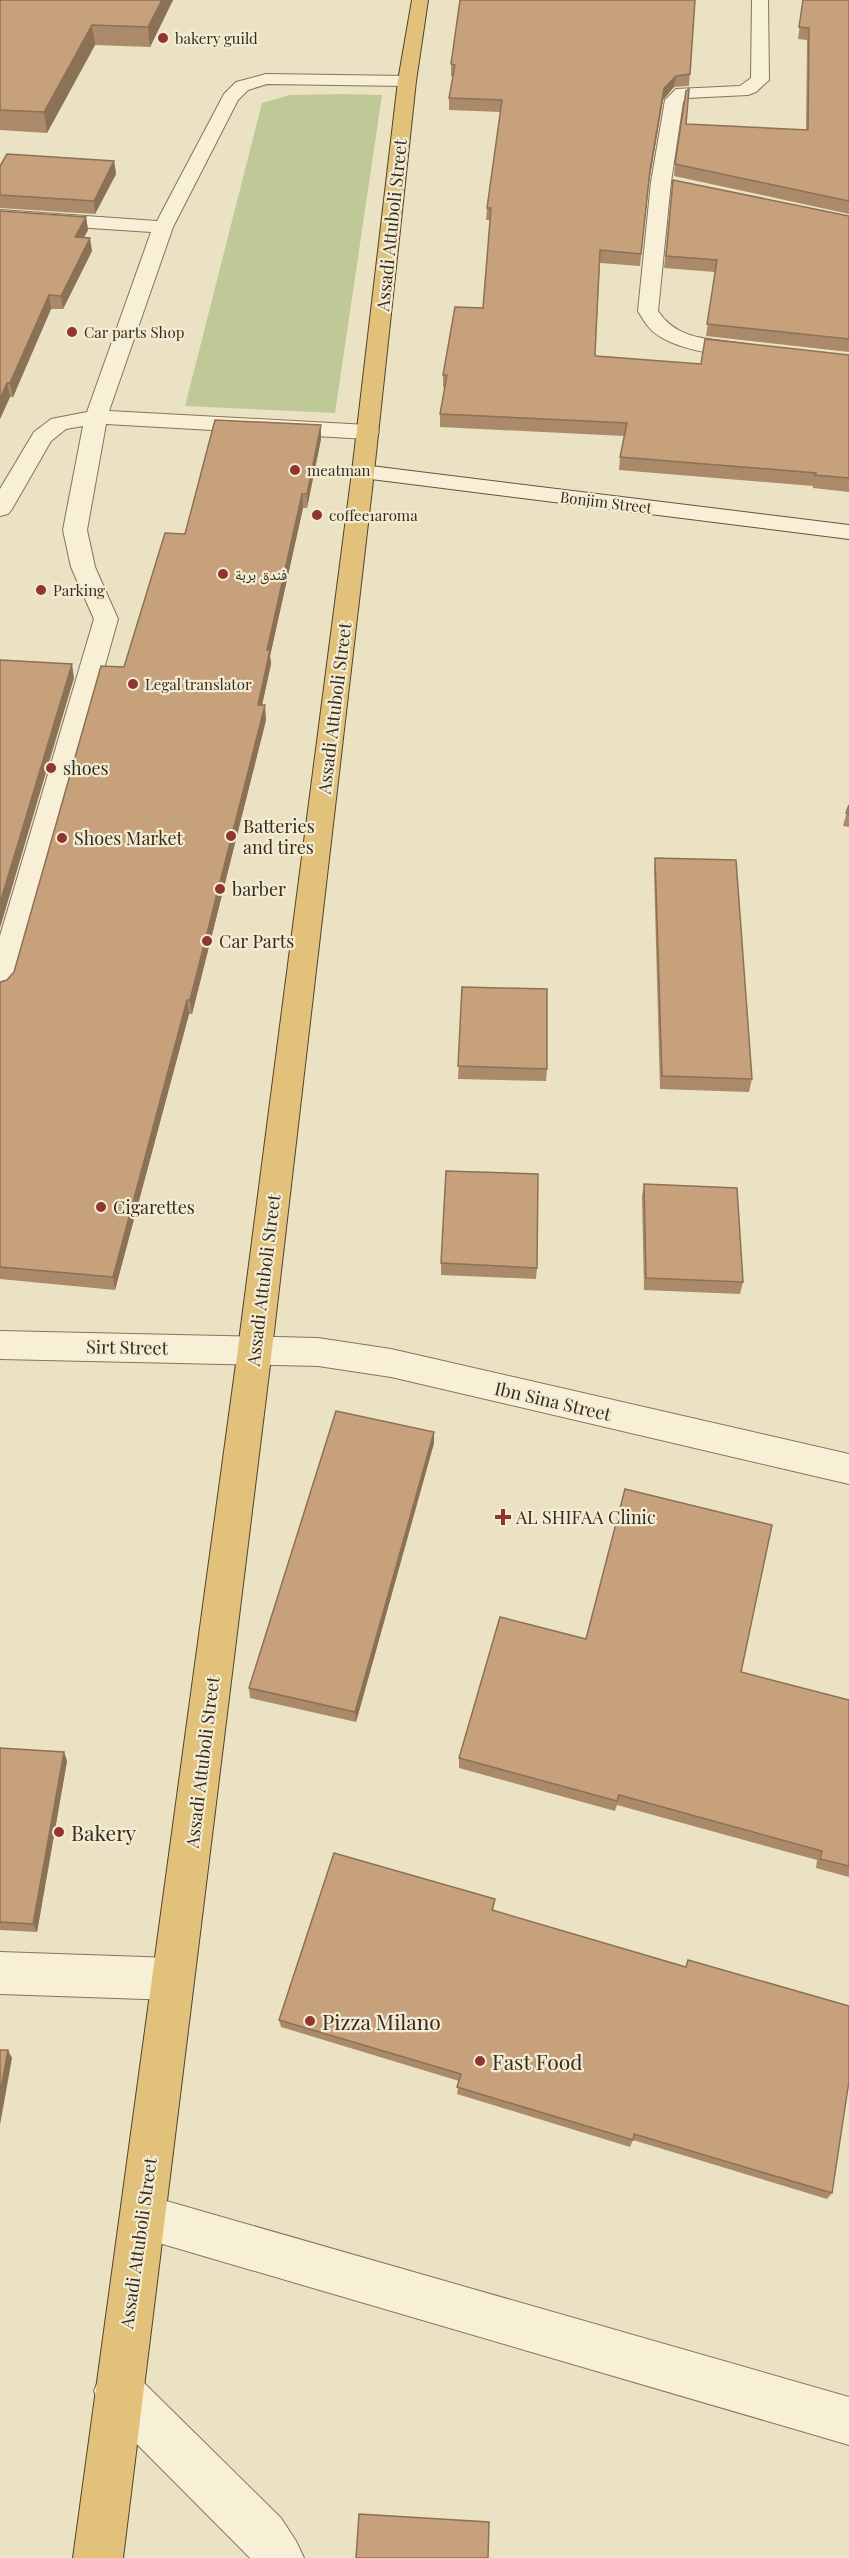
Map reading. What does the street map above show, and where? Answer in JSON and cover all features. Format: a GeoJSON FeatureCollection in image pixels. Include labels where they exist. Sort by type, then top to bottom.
{"type":"FeatureCollection","features":[{"type":"Feature","properties":{"kind":"highway","name":"Assadi Attuboli Street"},"geometry":{"type":"LineString","coordinates":[[98,2558],[255,1349],[368,432],[407,81],[420,0]]}},
{"type":"Feature","properties":{"kind":"street"},"geometry":{"type":"LineString","coordinates":[[760,0],[760,80],[750,88],[733,93],[688,93],[676,97],[661,182],[648,311],[653,321],[678,338],[696,344],[770,352]]}},
{"type":"Feature","properties":{"kind":"street"},"geometry":{"type":"LineString","coordinates":[[0,985],[106,619],[83,567],[75,530],[96,417],[163,227],[230,98],[242,86],[266,79],[280,78],[407,81]]}},
{"type":"Feature","properties":{"kind":"street"},"geometry":{"type":"LineString","coordinates":[[661,182],[685,187]]}},
{"type":"Feature","properties":{"kind":"street"},"geometry":{"type":"LineString","coordinates":[[0,216],[163,227]]}},
{"type":"Feature","properties":{"kind":"street"},"geometry":{"type":"LineString","coordinates":[[0,509],[42,437],[59,424],[96,417],[368,432]]}},
{"type":"Feature","properties":{"kind":"street","name":"Bonjim Street"},"geometry":{"type":"LineString","coordinates":[[363,472],[849,532]]}},
{"type":"Feature","properties":{"kind":"street","name":"Sirt Street"},"geometry":{"type":"LineString","coordinates":[[0,1345],[255,1349]]}},
{"type":"Feature","properties":{"kind":"street","name":"Ibn Sina Street"},"geometry":{"type":"LineString","coordinates":[[255,1349],[318,1352],[391,1363],[849,1469]]}},
{"type":"Feature","properties":{"kind":"street"},"geometry":{"type":"LineString","coordinates":[[0,1973],[173,1979]]}},
{"type":"Feature","properties":{"kind":"street"},"geometry":{"type":"LineString","coordinates":[[142,2216],[849,2421]]}},
{"type":"Feature","properties":{"kind":"street"},"geometry":{"type":"LineString","coordinates":[[118,2391],[264,2535],[279,2558]]}},
{"type":"Feature","properties":{"kind":"green space"},"geometry":{"type":"Polygon","coordinates":[[[290,95],[382,95],[335,413],[185,406],[262,103],[290,95]]]}},
{"type":"Feature","properties":{"kind":"building"},"geometry":{"type":"Polygon","coordinates":[[[0,0],[162,0],[148,27],[92,25],[44,112],[0,110],[0,0]]]}},
{"type":"Feature","properties":{"kind":"building"},"geometry":{"type":"Polygon","coordinates":[[[460,0],[695,0],[690,74],[676,76],[664,88],[650,170],[641,254],[600,250],[595,354],[596,356],[701,364],[705,339],[849,355],[849,478],[815,475],[816,473],[620,457],[627,423],[440,414],[447,375],[443,375],[455,307],[483,308],[491,208],[487,208],[502,100],[449,98],[455,65],[451,64],[460,0]]]}},
{"type":"Feature","properties":{"kind":"building"},"geometry":{"type":"Polygon","coordinates":[[[803,0],[849,0],[849,201],[675,164],[686,91],[689,89],[686,124],[808,130],[809,28],[799,27],[803,0]]]}},
{"type":"Feature","properties":{"kind":"building"},"geometry":{"type":"Polygon","coordinates":[[[7,154],[114,161],[94,201],[0,195],[0,166],[7,154]]]}},
{"type":"Feature","properties":{"kind":"building"},"geometry":{"type":"Polygon","coordinates":[[[673,180],[849,216],[849,339],[707,324],[717,260],[666,256],[673,180]]]}},
{"type":"Feature","properties":{"kind":"building"},"geometry":{"type":"Polygon","coordinates":[[[0,211],[86,217],[75,237],[90,238],[61,296],[49,295],[10,383],[7,383],[0,399],[0,211]]]}},
{"type":"Feature","properties":{"kind":"building"},"geometry":{"type":"Polygon","coordinates":[[[215,420],[321,425],[307,494],[302,494],[267,650],[270,650],[258,705],[265,705],[190,1000],[187,1000],[113,1277],[0,1267],[0,982],[7,980],[14,972],[101,666],[124,667],[165,533],[185,534],[215,420]]]}},
{"type":"Feature","properties":{"kind":"building"},"geometry":{"type":"Polygon","coordinates":[[[0,660],[72,664],[0,903],[0,660]]]}},
{"type":"Feature","properties":{"kind":"building"},"geometry":{"type":"Polygon","coordinates":[[[655,858],[736,860],[752,1079],[662,1076],[655,858]]]}},
{"type":"Feature","properties":{"kind":"building"},"geometry":{"type":"Polygon","coordinates":[[[462,987],[547,989],[547,1069],[458,1066],[462,987]]]}},
{"type":"Feature","properties":{"kind":"building"},"geometry":{"type":"Polygon","coordinates":[[[446,1171],[538,1174],[537,1268],[441,1263],[446,1171]]]}},
{"type":"Feature","properties":{"kind":"building"},"geometry":{"type":"Polygon","coordinates":[[[644,1184],[737,1188],[743,1282],[646,1278],[644,1184]]]}},
{"type":"Feature","properties":{"kind":"building"},"geometry":{"type":"Polygon","coordinates":[[[336,1411],[434,1432],[355,1712],[249,1688],[336,1411]]]}},
{"type":"Feature","properties":{"kind":"building"},"geometry":{"type":"Polygon","coordinates":[[[625,1489],[772,1525],[741,1672],[849,1700],[849,1866],[820,1859],[822,1851],[619,1795],[617,1801],[459,1758],[500,1617],[586,1639],[625,1489]]]}},
{"type":"Feature","properties":{"kind":"building"},"geometry":{"type":"Polygon","coordinates":[[[0,1748],[64,1752],[33,1924],[0,1922],[0,1748]]]}},
{"type":"Feature","properties":{"kind":"building"},"geometry":{"type":"Polygon","coordinates":[[[334,1853],[495,1899],[492,1910],[686,1967],[688,1960],[849,2006],[849,2081],[832,2193],[634,2134],[633,2140],[457,2087],[461,2074],[279,2020],[334,1853]]]}},
{"type":"Feature","properties":{"kind":"building"},"geometry":{"type":"Polygon","coordinates":[[[0,2050],[8,2050],[0,2094],[0,2050]]]}},
{"type":"Feature","properties":{"kind":"building"},"geometry":{"type":"Polygon","coordinates":[[[359,2514],[489,2522],[488,2558],[356,2558],[359,2514]]]}},
{"type":"Feature","properties":{"kind":"place","name":"bakery guild"},"geometry":{"type":"Point","coordinates":[163,38]}},
{"type":"Feature","properties":{"kind":"place","name":"Car parts Shop"},"geometry":{"type":"Point","coordinates":[72,332]}},
{"type":"Feature","properties":{"kind":"place","name":"meatman"},"geometry":{"type":"Point","coordinates":[295,470]}},
{"type":"Feature","properties":{"kind":"place","name":"coffee1aroma"},"geometry":{"type":"Point","coordinates":[317,515]}},
{"type":"Feature","properties":{"kind":"place","name":"فندق بربة"},"geometry":{"type":"Point","coordinates":[223,574]}},
{"type":"Feature","properties":{"kind":"place","name":"Parking"},"geometry":{"type":"Point","coordinates":[41,590]}},
{"type":"Feature","properties":{"kind":"place","name":"Legal translator"},"geometry":{"type":"Point","coordinates":[133,684]}},
{"type":"Feature","properties":{"kind":"place","name":"shoes"},"geometry":{"type":"Point","coordinates":[51,768]}},
{"type":"Feature","properties":{"kind":"place","name":"Batteries and tires"},"geometry":{"type":"Point","coordinates":[231,836]}},
{"type":"Feature","properties":{"kind":"place","name":"Shoes Market"},"geometry":{"type":"Point","coordinates":[62,838]}},
{"type":"Feature","properties":{"kind":"place","name":"barber"},"geometry":{"type":"Point","coordinates":[220,889]}},
{"type":"Feature","properties":{"kind":"place","name":"Car Parts"},"geometry":{"type":"Point","coordinates":[207,941]}},
{"type":"Feature","properties":{"kind":"place","name":"Cigarettes"},"geometry":{"type":"Point","coordinates":[101,1207]}},
{"type":"Feature","properties":{"kind":"place","name":"AL SHIFAA Clinic"},"geometry":{"type":"Point","coordinates":[503,1517]}},
{"type":"Feature","properties":{"kind":"place","name":"Bakery"},"geometry":{"type":"Point","coordinates":[59,1832]}},
{"type":"Feature","properties":{"kind":"place","name":"Pizza Milano"},"geometry":{"type":"Point","coordinates":[310,2021]}},
{"type":"Feature","properties":{"kind":"place","name":"Fast Food"},"geometry":{"type":"Point","coordinates":[480,2061]}}]}
